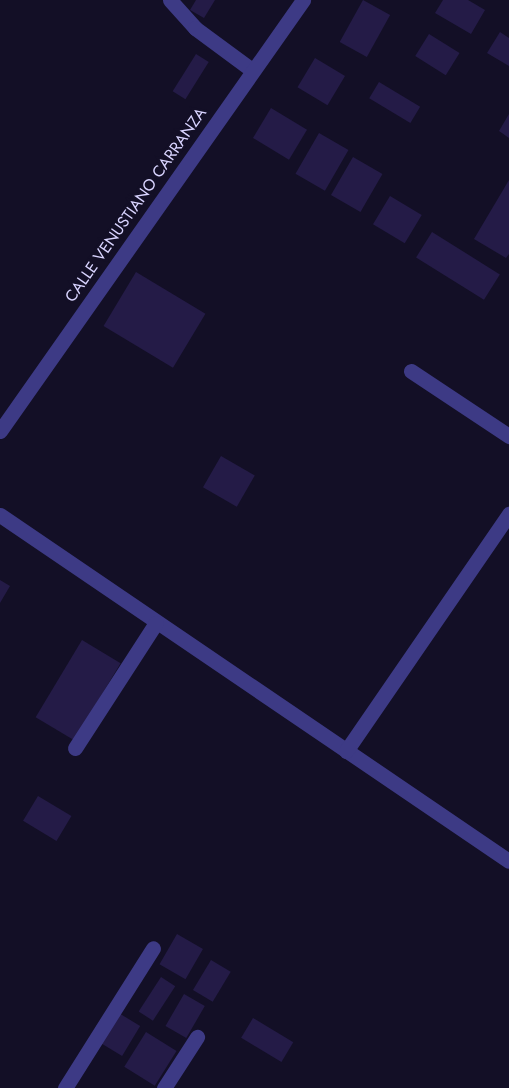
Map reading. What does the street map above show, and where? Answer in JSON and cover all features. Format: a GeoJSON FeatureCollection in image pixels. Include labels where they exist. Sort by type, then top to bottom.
{"type":"FeatureCollection","features":[{"type":"Feature","properties":{"kind":"street"},"geometry":{"type":"LineString","coordinates":[[170,0],[195,28],[252,70]]}},
{"type":"Feature","properties":{"kind":"street","name":"CALLE VENUSTIANO CARRANZA"},"geometry":{"type":"LineString","coordinates":[[0,431],[303,0]]}},
{"type":"Feature","properties":{"kind":"street"},"geometry":{"type":"LineString","coordinates":[[411,371],[509,436]]}},
{"type":"Feature","properties":{"kind":"street"},"geometry":{"type":"LineString","coordinates":[[346,751],[509,514]]}},
{"type":"Feature","properties":{"kind":"street"},"geometry":{"type":"LineString","coordinates":[[0,515],[509,861]]}},
{"type":"Feature","properties":{"kind":"street"},"geometry":{"type":"LineString","coordinates":[[75,748],[156,623]]}},
{"type":"Feature","properties":{"kind":"street"},"geometry":{"type":"LineString","coordinates":[[65,1088],[153,948]]}},
{"type":"Feature","properties":{"kind":"street"},"geometry":{"type":"LineString","coordinates":[[164,1088],[197,1037]]}},
{"type":"Feature","properties":{"kind":"building"},"geometry":{"type":"Polygon","coordinates":[[[196,0],[215,0],[204,18],[190,10],[196,0]]]}},
{"type":"Feature","properties":{"kind":"building"},"geometry":{"type":"Polygon","coordinates":[[[363,0],[390,15],[367,57],[340,42],[363,0]]]}},
{"type":"Feature","properties":{"kind":"building"},"geometry":{"type":"Polygon","coordinates":[[[443,0],[468,0],[485,10],[471,34],[435,13],[443,0]]]}},
{"type":"Feature","properties":{"kind":"building"},"geometry":{"type":"Polygon","coordinates":[[[500,32],[509,38],[509,66],[487,53],[500,32]]]}},
{"type":"Feature","properties":{"kind":"building"},"geometry":{"type":"Polygon","coordinates":[[[429,34],[460,53],[446,75],[415,56],[429,34]]]}},
{"type":"Feature","properties":{"kind":"building"},"geometry":{"type":"Polygon","coordinates":[[[196,54],[209,62],[185,99],[173,91],[196,54]]]}},
{"type":"Feature","properties":{"kind":"building"},"geometry":{"type":"Polygon","coordinates":[[[315,58],[345,76],[327,105],[297,87],[315,58]]]}},
{"type":"Feature","properties":{"kind":"building"},"geometry":{"type":"Polygon","coordinates":[[[379,82],[420,107],[410,123],[369,98],[379,82]]]}},
{"type":"Feature","properties":{"kind":"building"},"geometry":{"type":"Polygon","coordinates":[[[271,108],[307,130],[289,160],[253,138],[271,108]]]}},
{"type":"Feature","properties":{"kind":"building"},"geometry":{"type":"Polygon","coordinates":[[[509,114],[509,138],[499,131],[509,114]]]}},
{"type":"Feature","properties":{"kind":"building"},"geometry":{"type":"Polygon","coordinates":[[[319,133],[348,150],[325,191],[296,174],[319,133]]]}},
{"type":"Feature","properties":{"kind":"building"},"geometry":{"type":"Polygon","coordinates":[[[353,157],[382,174],[360,212],[331,195],[353,157]]]}},
{"type":"Feature","properties":{"kind":"building"},"geometry":{"type":"Polygon","coordinates":[[[509,180],[509,254],[506,258],[474,239],[509,180]]]}},
{"type":"Feature","properties":{"kind":"building"},"geometry":{"type":"Polygon","coordinates":[[[390,196],[422,215],[405,243],[373,224],[390,196]]]}},
{"type":"Feature","properties":{"kind":"building"},"geometry":{"type":"Polygon","coordinates":[[[432,232],[500,274],[484,300],[416,257],[432,232]]]}},
{"type":"Feature","properties":{"kind":"building"},"geometry":{"type":"Polygon","coordinates":[[[136,272],[205,314],[173,368],[104,326],[136,272]]]}},
{"type":"Feature","properties":{"kind":"building"},"geometry":{"type":"Polygon","coordinates":[[[221,456],[255,476],[237,507],[203,487],[221,456]]]}},
{"type":"Feature","properties":{"kind":"building"},"geometry":{"type":"Polygon","coordinates":[[[0,580],[10,586],[0,603],[0,580]]]}},
{"type":"Feature","properties":{"kind":"building"},"geometry":{"type":"Polygon","coordinates":[[[82,640],[121,663],[74,740],[36,717],[82,640]]]}},
{"type":"Feature","properties":{"kind":"building"},"geometry":{"type":"Polygon","coordinates":[[[38,796],[71,816],[56,841],[23,821],[38,796]]]}},
{"type":"Feature","properties":{"kind":"building"},"geometry":{"type":"Polygon","coordinates":[[[177,934],[203,949],[185,979],[160,964],[177,934]]]}},
{"type":"Feature","properties":{"kind":"building"},"geometry":{"type":"Polygon","coordinates":[[[211,960],[231,972],[213,1002],[193,990],[211,960]]]}},
{"type":"Feature","properties":{"kind":"building"},"geometry":{"type":"Polygon","coordinates":[[[161,977],[175,986],[153,1021],[139,1011],[161,977]]]}},
{"type":"Feature","properties":{"kind":"building"},"geometry":{"type":"Polygon","coordinates":[[[184,994],[205,1006],[186,1038],[166,1026],[184,994]]]}},
{"type":"Feature","properties":{"kind":"building"},"geometry":{"type":"Polygon","coordinates":[[[117,1012],[140,1026],[122,1056],[99,1042],[117,1012]]]}},
{"type":"Feature","properties":{"kind":"building"},"geometry":{"type":"Polygon","coordinates":[[[253,1018],[293,1042],[281,1062],[241,1038],[253,1018]]]}},
{"type":"Feature","properties":{"kind":"building"},"geometry":{"type":"Polygon","coordinates":[[[146,1032],[177,1051],[155,1086],[124,1067],[146,1032]]]}}]}
